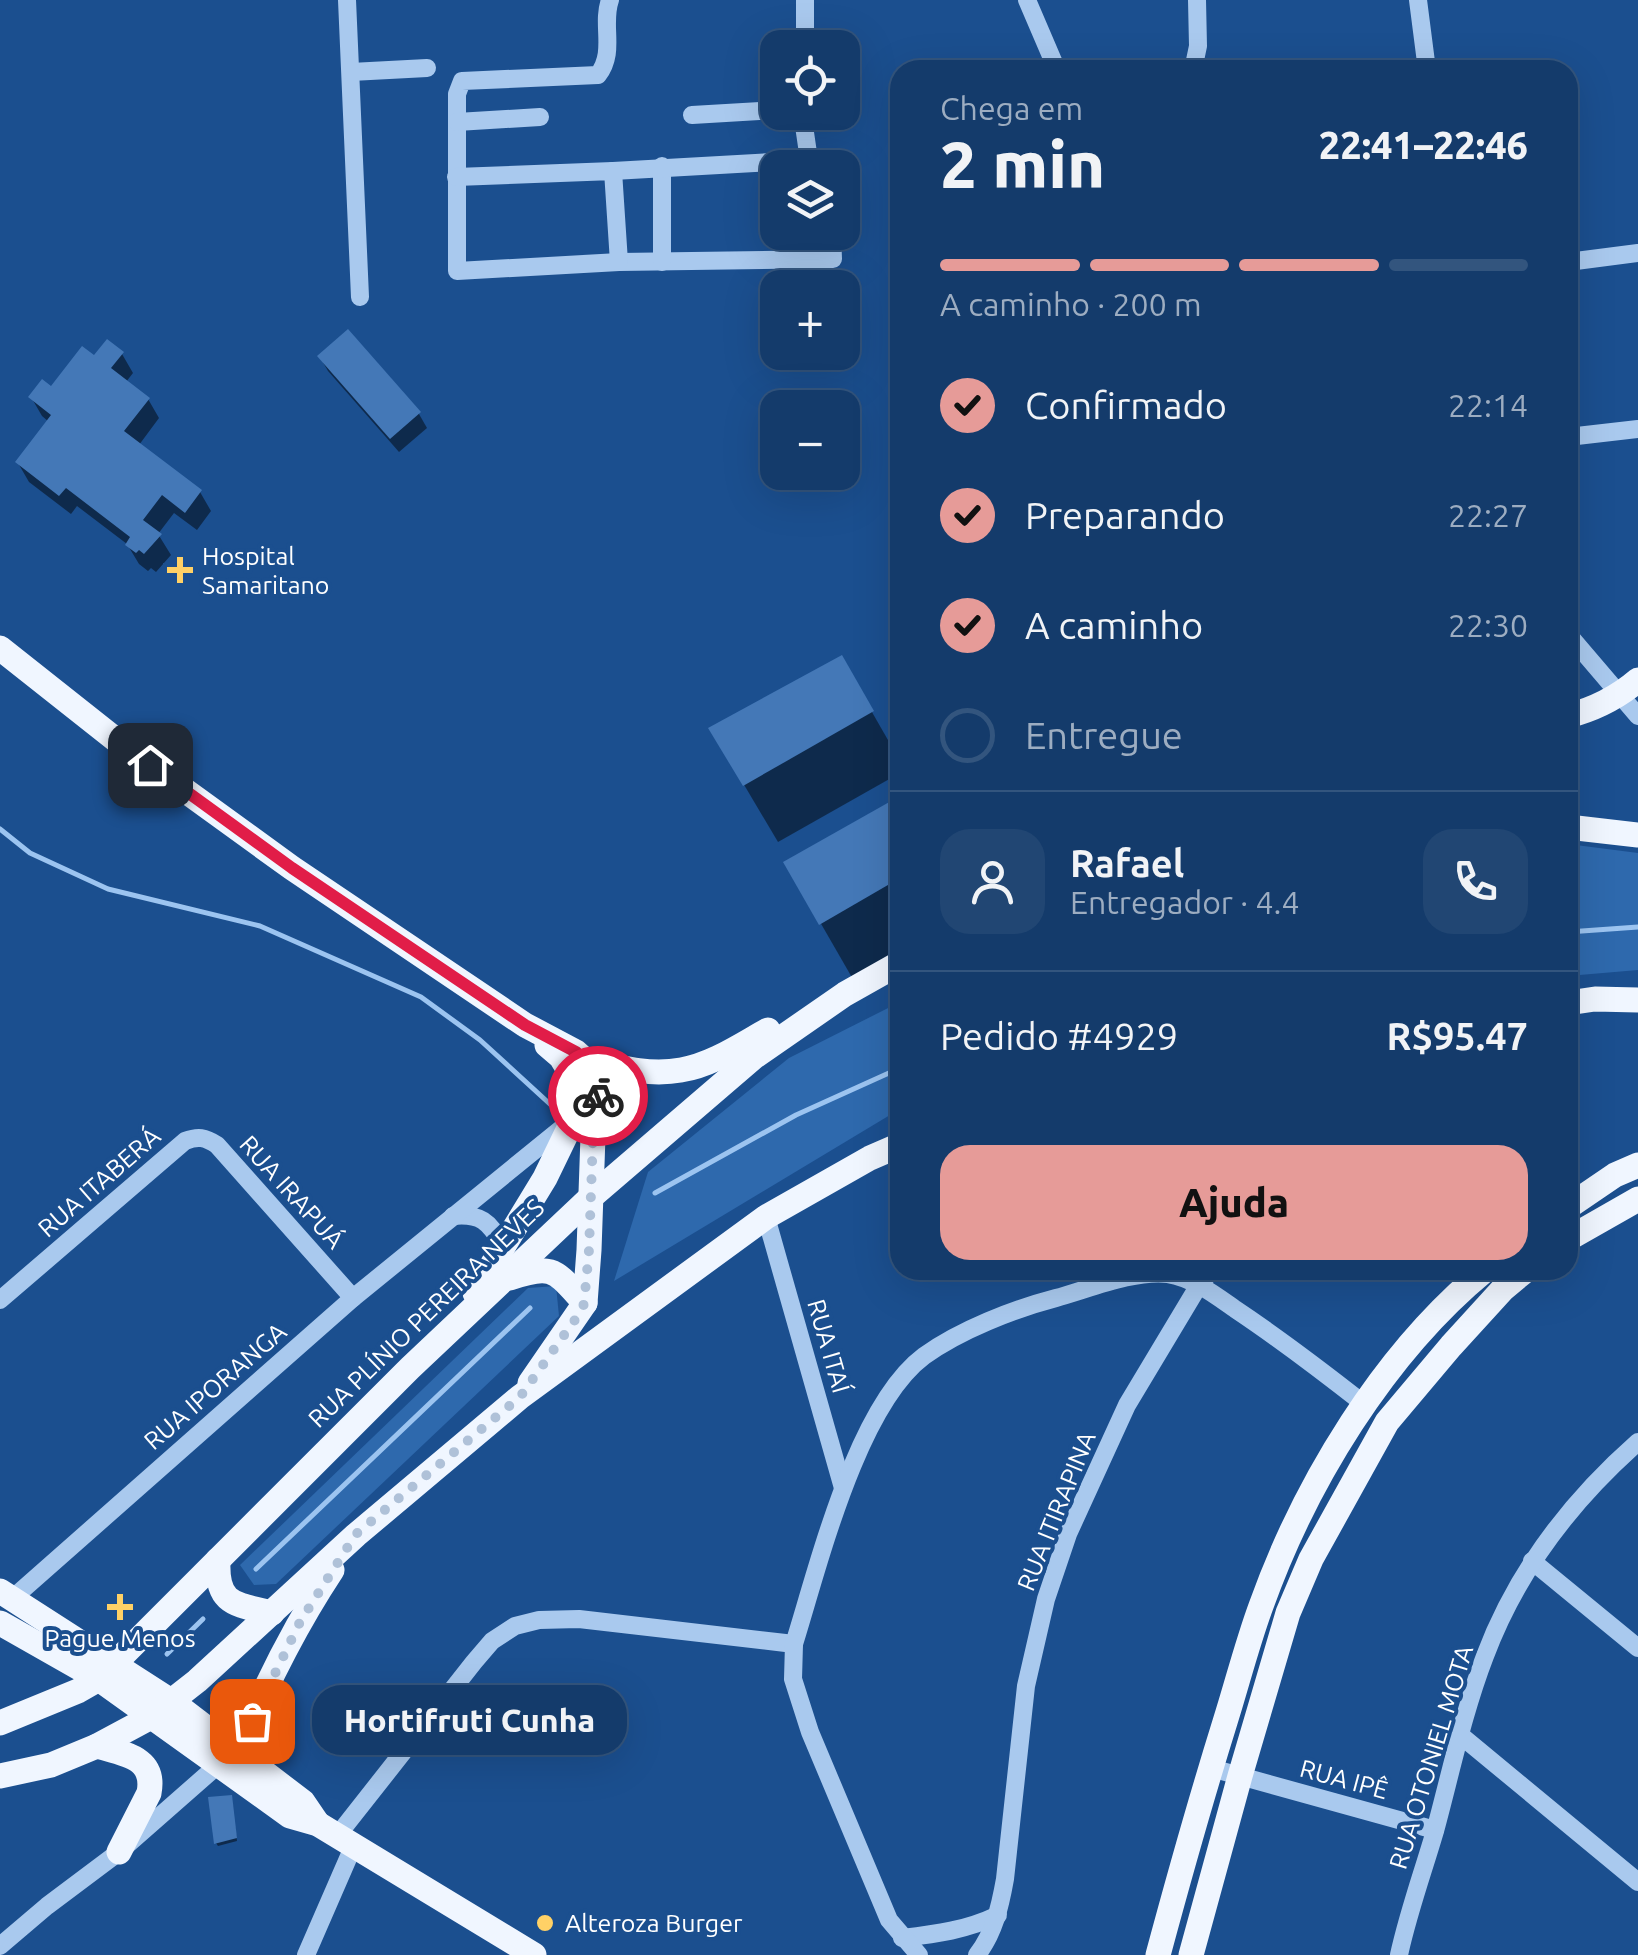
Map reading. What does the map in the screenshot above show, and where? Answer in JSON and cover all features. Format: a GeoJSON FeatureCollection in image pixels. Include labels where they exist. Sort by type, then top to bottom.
{"type":"FeatureCollection","features":[{"type":"Feature","properties":{"kind":"main road"},"geometry":{"type":"LineString","coordinates":[[0,648],[124,747],[292,868],[525,1025],[586,1060],[598,1093],[584,1304],[520,1397]]}},
{"type":"Feature","properties":{"kind":"main road"},"geometry":{"type":"LineString","coordinates":[[1578,713],[1629,688]]}},
{"type":"Feature","properties":{"kind":"main road"},"geometry":{"type":"LineString","coordinates":[[1578,827],[1638,835]]}},
{"type":"Feature","properties":{"kind":"main road","name":"RUA PLÍNIO PEREIRA NEVES"},"geometry":{"type":"LineString","coordinates":[[0,1723],[78,1691],[107,1671],[432,1348],[591,1197],[754,1057],[846,994],[890,970]]}},
{"type":"Feature","properties":{"kind":"main road"},"geometry":{"type":"LineString","coordinates":[[586,1060],[637,1071],[684,1070],[846,994]]}},
{"type":"Feature","properties":{"kind":"main road"},"geometry":{"type":"LineString","coordinates":[[1578,1002],[1638,1000]]}},
{"type":"Feature","properties":{"kind":"main road"},"geometry":{"type":"LineString","coordinates":[[432,1348],[480,1287],[505,1247],[546,1178],[574,1118],[577,1095],[571,1071],[525,1025]]}},
{"type":"Feature","properties":{"kind":"main road"},"geometry":{"type":"LineString","coordinates":[[0,1776],[51,1764],[96,1746],[161,1709],[197,1681],[356,1534],[520,1397],[766,1217],[890,1150]]}},
{"type":"Feature","properties":{"kind":"main road"},"geometry":{"type":"LineString","coordinates":[[1578,1201],[1627,1170]]}},
{"type":"Feature","properties":{"kind":"main road"},"geometry":{"type":"LineString","coordinates":[[1578,1233],[1638,1197]]}},
{"type":"Feature","properties":{"kind":"main road"},"geometry":{"type":"LineString","coordinates":[[503,1280],[535,1269],[551,1271],[584,1304]]}},
{"type":"Feature","properties":{"kind":"main road"},"geometry":{"type":"LineString","coordinates":[[1158,1955],[1260,1607],[1282,1554],[1319,1476],[1364,1404],[1430,1321],[1474,1280]]}},
{"type":"Feature","properties":{"kind":"main road"},"geometry":{"type":"LineString","coordinates":[[1191,1955],[1288,1614],[1311,1559],[1387,1422],[1514,1280]]}},
{"type":"Feature","properties":{"kind":"main road"},"geometry":{"type":"LineString","coordinates":[[228,1758],[300,1622],[356,1534]]}},
{"type":"Feature","properties":{"kind":"main road"},"geometry":{"type":"LineString","coordinates":[[218,1560],[217,1580],[232,1602],[272,1613]]}},
{"type":"Feature","properties":{"kind":"main road"},"geometry":{"type":"LineString","coordinates":[[6,1594],[228,1758],[303,1802],[336,1836],[534,1955]]}},
{"type":"Feature","properties":{"kind":"main road"},"geometry":{"type":"LineString","coordinates":[[0,1622],[107,1671]]}},
{"type":"Feature","properties":{"kind":"main road"},"geometry":{"type":"LineString","coordinates":[[96,1746],[132,1756],[150,1774],[149,1794],[119,1852]]}},
{"type":"Feature","properties":{"kind":"street"},"geometry":{"type":"LineString","coordinates":[[347,0],[360,297]]}},
{"type":"Feature","properties":{"kind":"street"},"geometry":{"type":"LineString","coordinates":[[610,0],[606,16],[609,51],[598,74],[462,82],[457,94],[456,270],[833,258],[833,250]]}},
{"type":"Feature","properties":{"kind":"street"},"geometry":{"type":"LineString","coordinates":[[805,0],[805,30]]}},
{"type":"Feature","properties":{"kind":"street"},"geometry":{"type":"LineString","coordinates":[[1027,0],[1053,60]]}},
{"type":"Feature","properties":{"kind":"street"},"geometry":{"type":"LineString","coordinates":[[1195,60],[1196,0]]}},
{"type":"Feature","properties":{"kind":"street"},"geometry":{"type":"LineString","coordinates":[[1418,0],[1426,60]]}},
{"type":"Feature","properties":{"kind":"street"},"geometry":{"type":"LineString","coordinates":[[351,72],[427,68]]}},
{"type":"Feature","properties":{"kind":"street"},"geometry":{"type":"LineString","coordinates":[[692,115],[760,111]]}},
{"type":"Feature","properties":{"kind":"street"},"geometry":{"type":"LineString","coordinates":[[457,122],[540,117]]}},
{"type":"Feature","properties":{"kind":"street"},"geometry":{"type":"LineString","coordinates":[[456,177],[760,165]]}},
{"type":"Feature","properties":{"kind":"street"},"geometry":{"type":"LineString","coordinates":[[662,166],[662,262]]}},
{"type":"Feature","properties":{"kind":"street"},"geometry":{"type":"LineString","coordinates":[[613,171],[620,262]]}},
{"type":"Feature","properties":{"kind":"street"},"geometry":{"type":"LineString","coordinates":[[1578,261],[1638,253]]}},
{"type":"Feature","properties":{"kind":"street"},"geometry":{"type":"LineString","coordinates":[[1578,437],[1638,430]]}},
{"type":"Feature","properties":{"kind":"street"},"geometry":{"type":"LineString","coordinates":[[1578,643],[1629,688],[1638,716]]}},
{"type":"Feature","properties":{"kind":"street","name":"RUA IPORANGA"},"geometry":{"type":"LineString","coordinates":[[6,1594],[353,1298],[574,1118]]}},
{"type":"Feature","properties":{"kind":"street","name":"RUA IRAPUÁ"},"geometry":{"type":"LineString","coordinates":[[185,1141],[206,1138],[217,1145],[353,1298]]}},
{"type":"Feature","properties":{"kind":"street","name":"RUA ITABERÁ"},"geometry":{"type":"LineString","coordinates":[[0,1300],[185,1141]]}},
{"type":"Feature","properties":{"kind":"street"},"geometry":{"type":"LineString","coordinates":[[1627,1170],[1638,1197]]}},
{"type":"Feature","properties":{"kind":"street"},"geometry":{"type":"LineString","coordinates":[[453,1216],[468,1214],[484,1220],[505,1247]]}},
{"type":"Feature","properties":{"kind":"street","name":"RUA ITAÍ"},"geometry":{"type":"LineString","coordinates":[[766,1217],[843,1488]]}},
{"type":"Feature","properties":{"kind":"street"},"geometry":{"type":"LineString","coordinates":[[919,1955],[889,1920],[810,1732],[793,1679],[794,1644],[843,1488],[882,1405],[899,1381],[923,1357],[959,1336],[1030,1305],[1119,1280]]}},
{"type":"Feature","properties":{"kind":"street"},"geometry":{"type":"LineString","coordinates":[[1185,1280],[1199,1285],[1284,1342],[1364,1404]]}},
{"type":"Feature","properties":{"kind":"street","name":"RUA ITIRAPINA"},"geometry":{"type":"LineString","coordinates":[[977,1955],[998,1915],[1005,1880],[1026,1686],[1046,1599],[1068,1534],[1127,1405],[1203,1280]]}},
{"type":"Feature","properties":{"kind":"street","name":"RUA OTONIEL MOTA"},"geometry":{"type":"LineString","coordinates":[[1405,1951],[1459,1734],[1485,1654],[1532,1561],[1554,1529],[1603,1473],[1638,1442]]}},
{"type":"Feature","properties":{"kind":"street"},"geometry":{"type":"LineString","coordinates":[[1532,1561],[1638,1648]]}},
{"type":"Feature","properties":{"kind":"street"},"geometry":{"type":"LineString","coordinates":[[306,1955],[336,1836],[474,1662],[492,1641],[515,1626],[539,1620],[579,1619],[794,1644]]}},
{"type":"Feature","properties":{"kind":"street"},"geometry":{"type":"LineString","coordinates":[[1459,1734],[1638,1882]]}},
{"type":"Feature","properties":{"kind":"street"},"geometry":{"type":"LineString","coordinates":[[0,1946],[119,1852],[228,1758]]}},
{"type":"Feature","properties":{"kind":"street","name":"RUA IPÊ"},"geometry":{"type":"LineString","coordinates":[[1211,1768],[1435,1830]]}},
{"type":"Feature","properties":{"kind":"street"},"geometry":{"type":"LineString","coordinates":[[902,1938],[955,1931],[998,1915]]}},
{"type":"Feature","properties":{"kind":"shaded area"},"geometry":{"type":"Polygon","coordinates":[[[1578,845],[1638,853],[1638,970],[1578,975],[1578,845]]]}},
{"type":"Feature","properties":{"kind":"shaded area"},"geometry":{"type":"Polygon","coordinates":[[[890,1007],[890,1115],[614,1281],[648,1172],[789,1058],[890,1007]]]}},
{"type":"Feature","properties":{"kind":"shaded area"},"geometry":{"type":"Polygon","coordinates":[[[556,1286],[559,1316],[276,1584],[254,1585],[240,1565],[528,1288],[556,1286]]]}},
{"type":"Feature","properties":{"kind":"building"},"geometry":{"type":"Polygon","coordinates":[[[348,329],[421,412],[390,439],[317,356],[348,329]]]}},
{"type":"Feature","properties":{"kind":"building"},"geometry":{"type":"Polygon","coordinates":[[[107,339],[124,352],[111,368],[150,398],[124,431],[202,490],[185,513],[162,495],[143,520],[162,534],[144,554],[125,545],[130,537],[66,488],[59,496],[15,462],[51,415],[28,397],[42,379],[51,386],[82,346],[94,355],[107,339]]]}},
{"type":"Feature","properties":{"kind":"building"},"geometry":{"type":"Polygon","coordinates":[[[842,655],[874,711],[743,786],[708,728],[842,655]]]}},
{"type":"Feature","properties":{"kind":"building"},"geometry":{"type":"Polygon","coordinates":[[[890,802],[890,884],[819,925],[783,862],[890,802]]]}},
{"type":"Feature","properties":{"kind":"building"},"geometry":{"type":"Polygon","coordinates":[[[232,1795],[237,1838],[214,1844],[208,1797],[232,1795]]]}},
{"type":"Feature","properties":{"kind":"waterway"},"geometry":{"type":"LineString","coordinates":[[0,829],[30,853],[108,889],[260,926],[421,997],[480,1040],[551,1105]]}},
{"type":"Feature","properties":{"kind":"waterway"},"geometry":{"type":"LineString","coordinates":[[1578,931],[1638,927]]}},
{"type":"Feature","properties":{"kind":"waterway"},"geometry":{"type":"LineString","coordinates":[[655,1193],[796,1115],[890,1073]]}},
{"type":"Feature","properties":{"kind":"waterway"},"geometry":{"type":"LineString","coordinates":[[256,1569],[530,1308]]}},
{"type":"Feature","properties":{"kind":"waterway"},"geometry":{"type":"LineString","coordinates":[[167,1654],[203,1619]]}},
{"type":"Feature","properties":{"kind":"way so far"},"geometry":{"type":"LineString","coordinates":[[252,1721],[300,1622],[356,1534],[520,1397],[577,1317],[584,1304],[598,1096]]}},
{"type":"Feature","properties":{"kind":"place","name":"Hospital Samaritano"},"geometry":{"type":"Point","coordinates":[180,570]}},
{"type":"Feature","properties":{"kind":"place","name":"Pague Menos"},"geometry":{"type":"Point","coordinates":[120,1607]}},
{"type":"Feature","properties":{"kind":"place","name":"Hortifruti Cunha"},"geometry":{"type":"Point","coordinates":[252,1721]}},
{"type":"Feature","properties":{"kind":"place","name":"Alteroza Burger"},"geometry":{"type":"Point","coordinates":[545,1923]}},
{"type":"Feature","properties":{"kind":"route"},"geometry":{"type":"LineString","coordinates":[[150,765],[292,868],[525,1025],[576,1052],[592,1070],[598,1096]]}}]}
